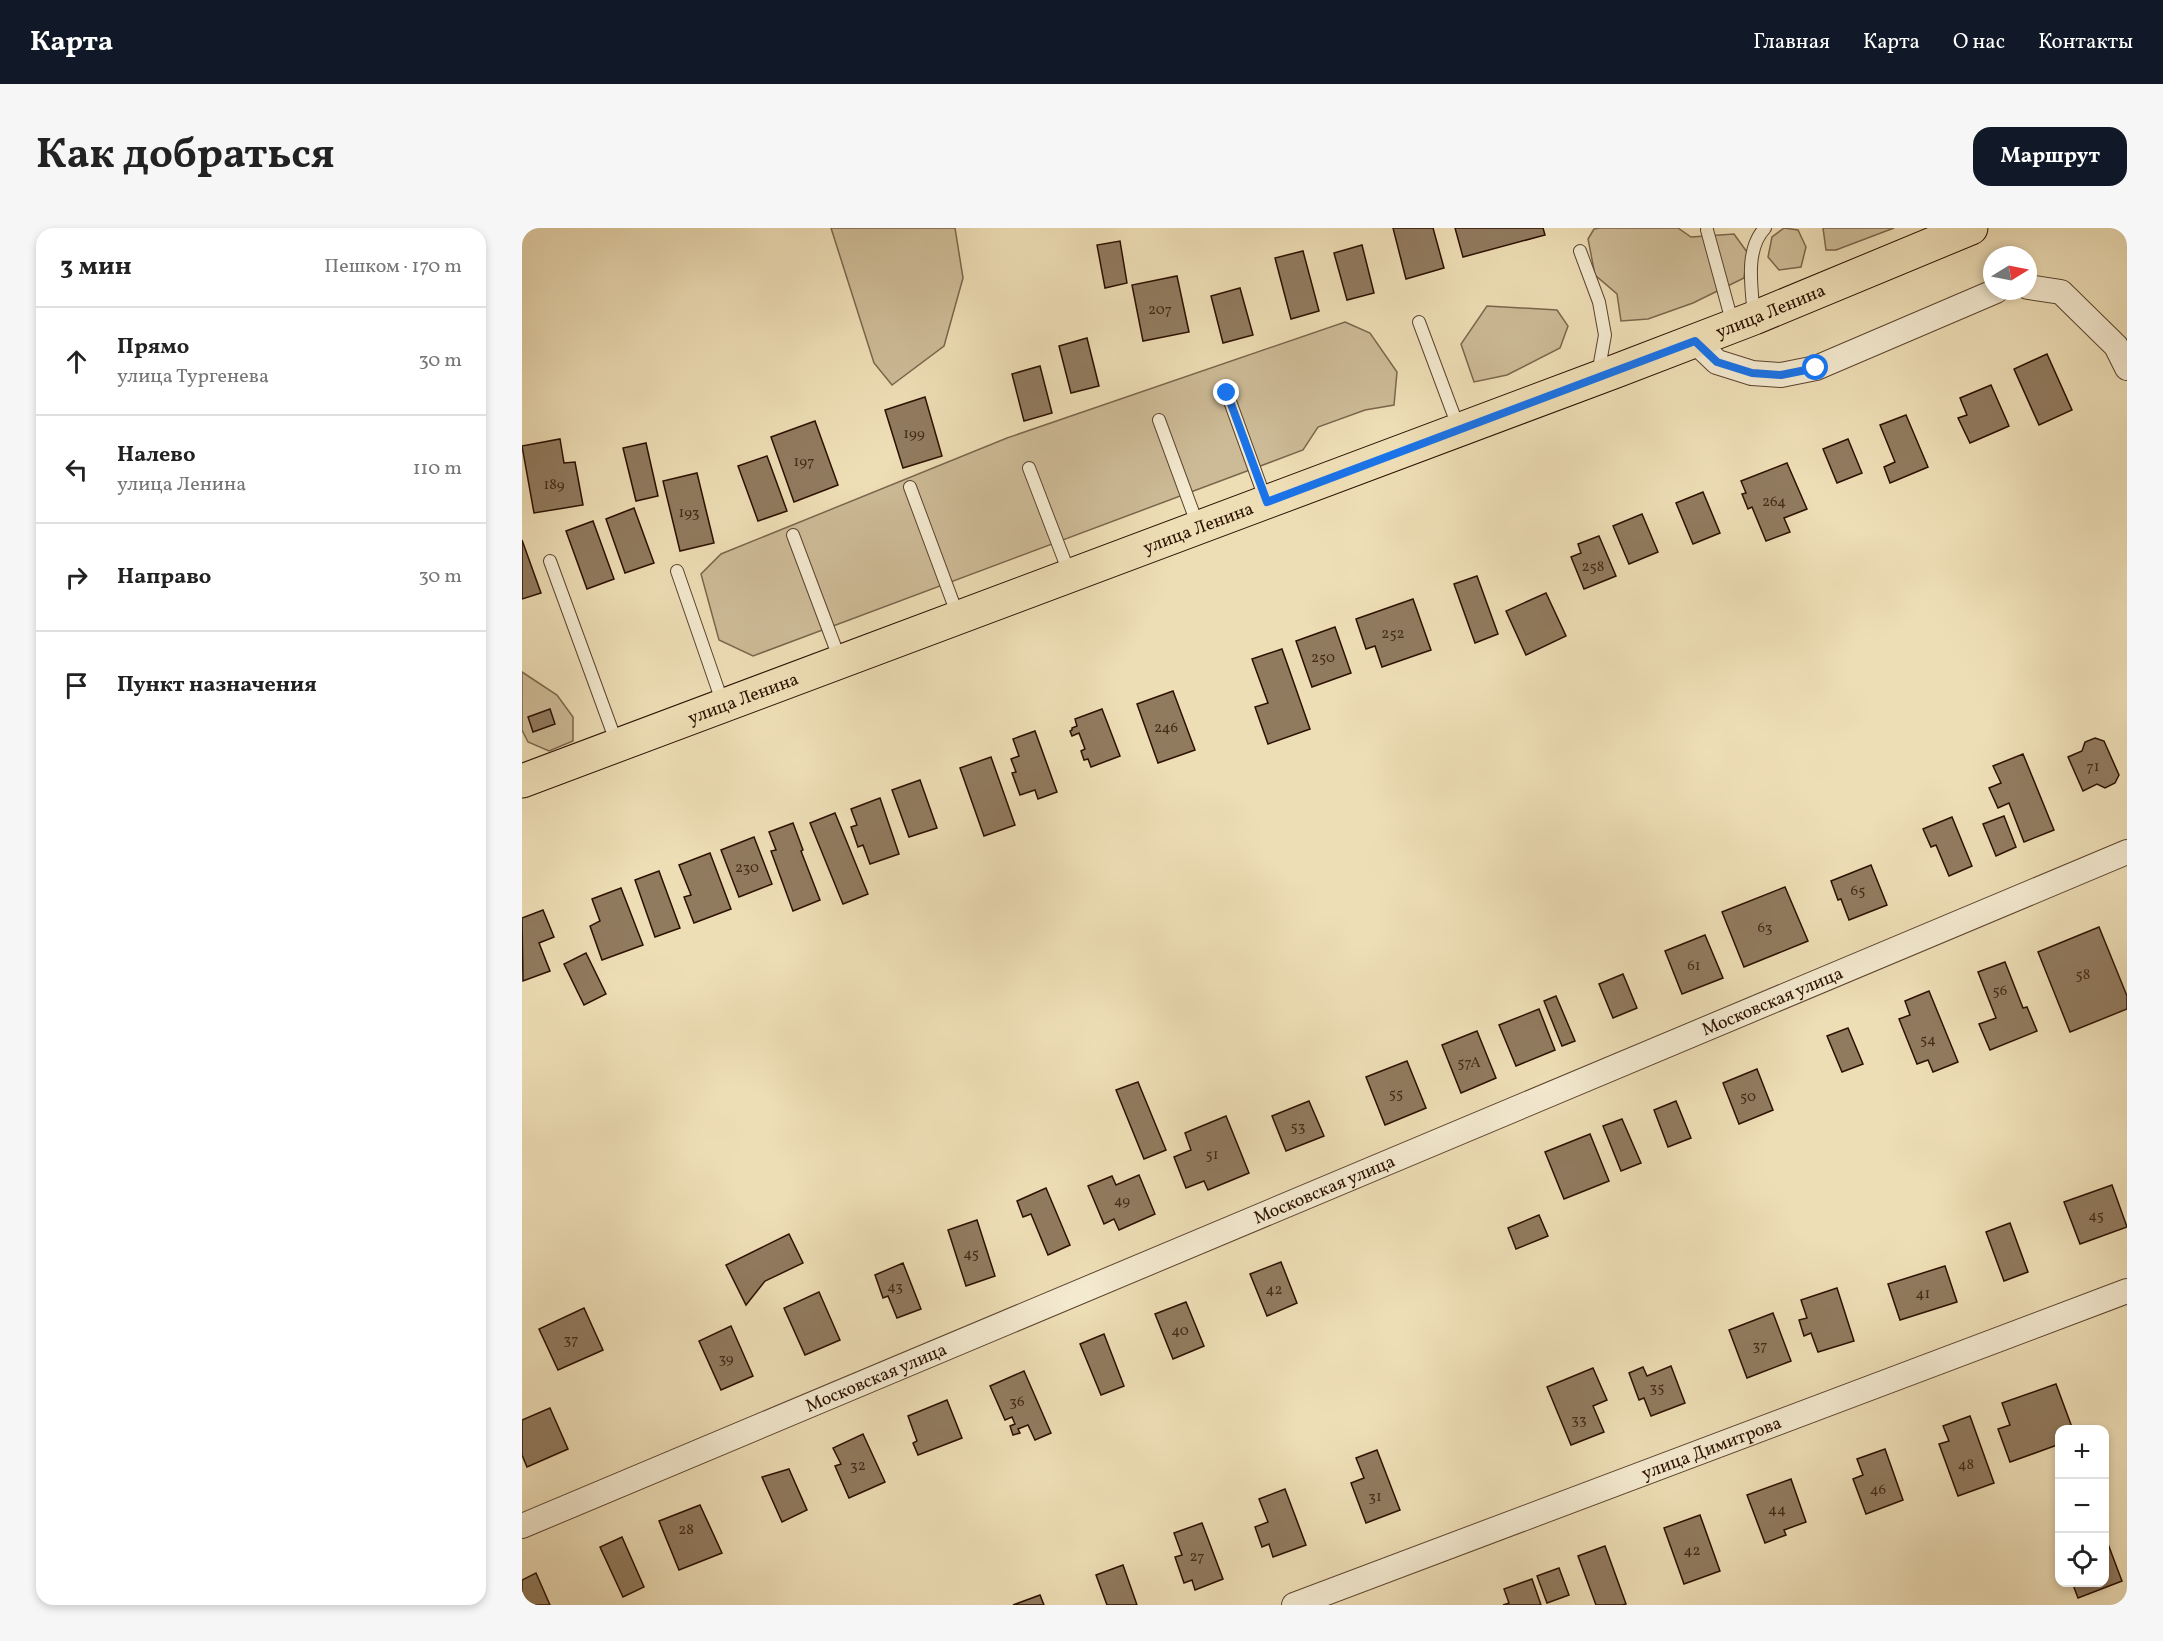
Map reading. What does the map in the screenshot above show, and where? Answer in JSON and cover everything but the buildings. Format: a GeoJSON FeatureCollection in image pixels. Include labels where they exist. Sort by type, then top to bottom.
{"type":"FeatureCollection","features":[{"type":"Feature","properties":{"kind":"main road","name":"улица Ленина"},"geometry":{"type":"LineString","coordinates":[[522,781],[1695,341],[1971,228]]}},
{"type":"Feature","properties":{"kind":"street"},"geometry":{"type":"LineString","coordinates":[[2037,288],[2061,291],[2116,346],[2127,368]]}},
{"type":"Feature","properties":{"kind":"street"},"geometry":{"type":"LineString","coordinates":[[1695,341],[1717,362],[1752,373],[1781,375],[1816,368],[1983,297]]}},
{"type":"Feature","properties":{"kind":"street","name":"Московская улица"},"geometry":{"type":"LineString","coordinates":[[522,1526],[2127,852]]}},
{"type":"Feature","properties":{"kind":"street","name":"улица Димитрова"},"geometry":{"type":"LineString","coordinates":[[1294,1605],[2127,1291]]}},
{"type":"Feature","properties":{"kind":"lane"},"geometry":{"type":"LineString","coordinates":[[1744,322],[1757,237],[1765,228]]}},
{"type":"Feature","properties":{"kind":"lane"},"geometry":{"type":"LineString","coordinates":[[1707,230],[1744,322]]}},
{"type":"Feature","properties":{"kind":"lane"},"geometry":{"type":"LineString","coordinates":[[1580,251],[1599,302],[1605,335],[1597,378]]}},
{"type":"Feature","properties":{"kind":"lane"},"geometry":{"type":"LineString","coordinates":[[1419,322],[1459,430]]}},
{"type":"Feature","properties":{"kind":"lane"},"geometry":{"type":"LineString","coordinates":[[1227,393],[1267,502]]}},
{"type":"Feature","properties":{"kind":"lane"},"geometry":{"type":"LineString","coordinates":[[1159,420],[1199,527]]}},
{"type":"Feature","properties":{"kind":"lane"},"geometry":{"type":"LineString","coordinates":[[1029,468],[1070,576]]}},
{"type":"Feature","properties":{"kind":"lane"},"geometry":{"type":"LineString","coordinates":[[910,487],[958,618]]}},
{"type":"Feature","properties":{"kind":"lane"},"geometry":{"type":"LineString","coordinates":[[793,536],[840,662]]}},
{"type":"Feature","properties":{"kind":"lane"},"geometry":{"type":"LineString","coordinates":[[550,561],[617,745]]}},
{"type":"Feature","properties":{"kind":"lane"},"geometry":{"type":"LineString","coordinates":[[677,571],[724,705]]}},
{"type":"Feature","properties":{"kind":"shaded area"},"geometry":{"type":"Polygon","coordinates":[[[831,228],[955,228],[963,278],[944,346],[892,385],[874,363],[831,228]]]}},
{"type":"Feature","properties":{"kind":"shaded area"},"geometry":{"type":"Polygon","coordinates":[[[1678,228],[1691,237],[1734,234],[1747,252],[1744,278],[1693,303],[1648,319],[1621,321],[1617,294],[1595,275],[1588,239],[1594,229],[1678,228]]]}},
{"type":"Feature","properties":{"kind":"shaded area"},"geometry":{"type":"Polygon","coordinates":[[[1784,228],[1798,230],[1806,247],[1801,267],[1779,270],[1768,257],[1772,237],[1784,228]]]}},
{"type":"Feature","properties":{"kind":"shaded area"},"geometry":{"type":"Polygon","coordinates":[[[1823,228],[1894,228],[1836,250],[1826,250],[1823,228]]]}},
{"type":"Feature","properties":{"kind":"shaded area"},"geometry":{"type":"Polygon","coordinates":[[[1487,306],[1557,310],[1568,326],[1560,348],[1507,375],[1474,382],[1461,344],[1487,306]]]}},
{"type":"Feature","properties":{"kind":"shaded area"},"geometry":{"type":"Polygon","coordinates":[[[1345,322],[1370,333],[1397,372],[1394,405],[1365,410],[1318,427],[1303,450],[753,656],[719,640],[701,574],[721,554],[1007,438],[1345,322]]]}},
{"type":"Feature","properties":{"kind":"shaded area"},"geometry":{"type":"Polygon","coordinates":[[[522,672],[557,695],[573,717],[573,741],[549,751],[528,742],[522,730],[522,672]]]}},
{"type":"Feature","properties":{"kind":"route"},"geometry":{"type":"LineString","coordinates":[[1227,393],[1267,502],[1695,341],[1717,362],[1752,373],[1781,375],[1816,368]]}}]}
